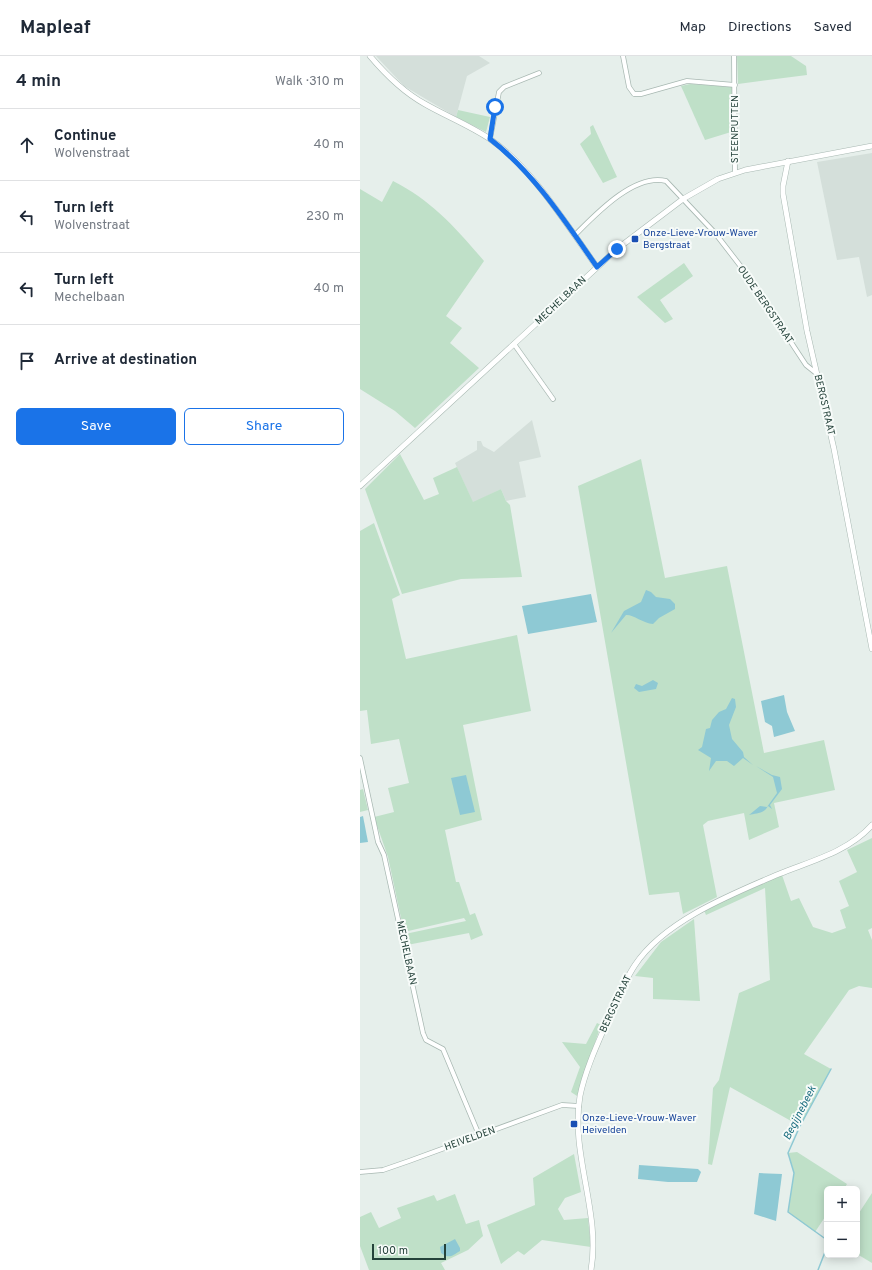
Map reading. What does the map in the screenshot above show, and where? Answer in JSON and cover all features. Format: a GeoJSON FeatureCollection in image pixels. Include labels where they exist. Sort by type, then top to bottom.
{"type":"FeatureCollection","features":[{"type":"Feature","properties":{"kind":"street"},"geometry":{"type":"LineString","coordinates":[[370,56],[389,77],[413,97],[490,139],[523,168],[575,235],[597,267]]}},
{"type":"Feature","properties":{"kind":"street","name":"STEENPUTTEN"},"geometry":{"type":"LineString","coordinates":[[623,56],[631,92],[641,94],[687,81],[735,85]]}},
{"type":"Feature","properties":{"kind":"street","name":"STEENPUTTEN"},"geometry":{"type":"LineString","coordinates":[[734,56],[735,173]]}},
{"type":"Feature","properties":{"kind":"street"},"geometry":{"type":"LineString","coordinates":[[490,139],[499,92],[504,87],[539,73]]}},
{"type":"Feature","properties":{"kind":"street","name":"MECHELBAAN"},"geometry":{"type":"LineString","coordinates":[[360,486],[597,267],[643,228],[683,199],[709,184],[735,173],[788,161],[872,146]]}},
{"type":"Feature","properties":{"kind":"street","name":"BERGSTRAAT"},"geometry":{"type":"LineString","coordinates":[[788,161],[783,194],[816,373],[834,450],[872,649]]}},
{"type":"Feature","properties":{"kind":"street"},"geometry":{"type":"LineString","coordinates":[[575,235],[612,200],[626,190],[650,181],[666,181],[683,199]]}},
{"type":"Feature","properties":{"kind":"street","name":"OUDE BERGSTRAAT"},"geometry":{"type":"LineString","coordinates":[[683,199],[715,233],[737,262],[802,360],[816,373]]}},
{"type":"Feature","properties":{"kind":"street"},"geometry":{"type":"LineString","coordinates":[[514,344],[553,399]]}},
{"type":"Feature","properties":{"kind":"street","name":"MECHELBAAN"},"geometry":{"type":"LineString","coordinates":[[360,758],[378,842],[384,855],[423,1033],[426,1040],[443,1048],[479,1135]]}},
{"type":"Feature","properties":{"kind":"street","name":"BERGSTRAAT"},"geometry":{"type":"LineString","coordinates":[[591,1270],[593,1234],[580,1153],[578,1128],[579,1106],[584,1082],[624,983],[635,964],[654,942],[673,927],[705,909],[779,874],[840,849],[869,831],[872,825]]}},
{"type":"Feature","properties":{"kind":"street","name":"HEIVELDEN"},"geometry":{"type":"LineString","coordinates":[[360,1172],[383,1170],[396,1166],[562,1106],[579,1106]]}},
{"type":"Feature","properties":{"kind":"shaded area"},"geometry":{"type":"Polygon","coordinates":[[[376,56],[479,56],[490,63],[467,76],[456,117],[404,86],[376,56]]]}},
{"type":"Feature","properties":{"kind":"shaded area"},"geometry":{"type":"Polygon","coordinates":[[[872,153],[872,295],[867,297],[859,257],[837,260],[817,162],[872,153]]]}},
{"type":"Feature","properties":{"kind":"shaded area"},"geometry":{"type":"Polygon","coordinates":[[[532,420],[541,457],[519,462],[526,497],[506,501],[501,489],[473,503],[455,463],[477,450],[477,441],[481,441],[483,446],[494,452],[532,420]]]}},
{"type":"Feature","properties":{"kind":"green space"},"geometry":{"type":"Polygon","coordinates":[[[737,56],[791,56],[806,66],[807,75],[738,84],[737,56]]]}},
{"type":"Feature","properties":{"kind":"green space"},"geometry":{"type":"Polygon","coordinates":[[[690,84],[732,87],[731,132],[705,140],[681,86],[690,84]]]}},
{"type":"Feature","properties":{"kind":"green space"},"geometry":{"type":"Polygon","coordinates":[[[458,110],[490,117],[486,132],[456,117],[458,110]]]}},
{"type":"Feature","properties":{"kind":"green space"},"geometry":{"type":"Polygon","coordinates":[[[593,125],[617,177],[603,183],[580,144],[591,134],[590,127],[593,125]]]}},
{"type":"Feature","properties":{"kind":"green space"},"geometry":{"type":"Polygon","coordinates":[[[393,181],[419,197],[443,216],[484,261],[446,316],[462,328],[450,343],[479,368],[415,428],[395,411],[360,389],[360,189],[382,202],[393,181]]]}},
{"type":"Feature","properties":{"kind":"green space"},"geometry":{"type":"Polygon","coordinates":[[[684,263],[693,276],[660,300],[673,319],[665,323],[637,297],[684,263]]]}},
{"type":"Feature","properties":{"kind":"green space"},"geometry":{"type":"Polygon","coordinates":[[[400,454],[424,500],[439,494],[433,478],[457,467],[473,502],[501,489],[506,501],[510,505],[522,577],[461,579],[402,594],[365,489],[400,454]]]}},
{"type":"Feature","properties":{"kind":"green space"},"geometry":{"type":"Polygon","coordinates":[[[641,459],[665,578],[727,566],[764,753],[824,740],[835,790],[774,803],[779,827],[749,840],[744,813],[708,821],[703,825],[717,897],[683,914],[679,892],[649,895],[578,486],[641,459]]]}},
{"type":"Feature","properties":{"kind":"green space"},"geometry":{"type":"Polygon","coordinates":[[[374,523],[400,595],[392,599],[406,659],[517,635],[531,711],[463,725],[482,820],[445,830],[456,882],[459,882],[470,915],[475,913],[483,935],[471,940],[469,933],[407,945],[405,934],[466,921],[464,918],[404,932],[388,857],[374,817],[394,812],[388,788],[409,783],[399,739],[371,744],[367,710],[360,711],[360,531],[374,523]]]}},
{"type":"Feature","properties":{"kind":"green space"},"geometry":{"type":"Polygon","coordinates":[[[363,789],[368,810],[360,812],[360,790],[363,789]]]}},
{"type":"Feature","properties":{"kind":"green space"},"geometry":{"type":"Polygon","coordinates":[[[872,838],[872,928],[868,930],[872,940],[872,988],[859,986],[849,990],[804,1054],[831,1069],[800,1126],[730,1087],[712,1165],[708,1164],[713,1088],[719,1080],[739,993],[770,980],[765,888],[706,915],[704,910],[782,875],[791,901],[799,898],[813,927],[832,933],[846,928],[840,910],[849,906],[839,881],[857,872],[847,850],[872,838]]]}},
{"type":"Feature","properties":{"kind":"green space"},"geometry":{"type":"Polygon","coordinates":[[[694,919],[700,1001],[653,999],[653,978],[635,976],[661,942],[694,919]]]}},
{"type":"Feature","properties":{"kind":"green space"},"geometry":{"type":"Polygon","coordinates":[[[597,1023],[601,1025],[577,1096],[571,1092],[580,1067],[562,1042],[586,1044],[597,1023]]]}},
{"type":"Feature","properties":{"kind":"green space"},"geometry":{"type":"Polygon","coordinates":[[[797,1152],[847,1184],[846,1186],[824,1186],[824,1218],[815,1232],[788,1212],[794,1173],[788,1153],[797,1152]]]}},
{"type":"Feature","properties":{"kind":"green space"},"geometry":{"type":"Polygon","coordinates":[[[574,1154],[581,1192],[565,1198],[558,1209],[564,1220],[588,1218],[591,1247],[542,1240],[524,1255],[518,1251],[501,1264],[487,1225],[535,1205],[533,1178],[574,1154]]]}},
{"type":"Feature","properties":{"kind":"green space"},"geometry":{"type":"Polygon","coordinates":[[[872,1193],[872,1263],[860,1256],[860,1211],[872,1193]]]}},
{"type":"Feature","properties":{"kind":"green space"},"geometry":{"type":"Polygon","coordinates":[[[455,1194],[466,1224],[479,1220],[483,1236],[468,1250],[441,1263],[445,1270],[369,1270],[360,1246],[360,1217],[371,1212],[379,1228],[401,1218],[397,1208],[434,1195],[437,1201],[455,1194]]]}},
{"type":"Feature","properties":{"kind":"water"},"geometry":{"type":"Polygon","coordinates":[[[646,590],[651,592],[656,597],[670,599],[675,604],[675,609],[659,618],[653,624],[626,615],[611,633],[624,611],[641,602],[646,590]]]}},
{"type":"Feature","properties":{"kind":"water"},"geometry":{"type":"Polygon","coordinates":[[[591,594],[597,622],[528,634],[522,606],[591,594]]]}},
{"type":"Feature","properties":{"kind":"water"},"geometry":{"type":"Polygon","coordinates":[[[653,680],[658,683],[656,689],[639,692],[634,688],[636,684],[642,686],[653,680]]]}},
{"type":"Feature","properties":{"kind":"water"},"geometry":{"type":"Polygon","coordinates":[[[784,695],[787,712],[795,731],[774,737],[772,726],[765,722],[761,701],[784,695]]]}},
{"type":"Feature","properties":{"kind":"water"},"geometry":{"type":"Polygon","coordinates":[[[732,698],[735,699],[736,707],[729,725],[732,739],[743,752],[744,757],[753,765],[743,758],[734,766],[727,761],[716,761],[709,771],[711,758],[698,750],[702,747],[706,729],[710,728],[712,720],[719,712],[726,709],[732,698]]]}},
{"type":"Feature","properties":{"kind":"water"},"geometry":{"type":"Polygon","coordinates":[[[756,766],[772,775],[780,777],[782,789],[770,805],[772,809],[768,806],[766,809],[762,812],[749,815],[760,806],[767,807],[777,793],[773,777],[756,766]]]}},
{"type":"Feature","properties":{"kind":"water"},"geometry":{"type":"Polygon","coordinates":[[[466,775],[475,812],[460,815],[451,778],[466,775]]]}},
{"type":"Feature","properties":{"kind":"water"},"geometry":{"type":"Polygon","coordinates":[[[363,816],[368,842],[360,843],[360,817],[363,816]]]}},
{"type":"Feature","properties":{"kind":"water"},"geometry":{"type":"Polygon","coordinates":[[[639,1165],[698,1169],[701,1172],[697,1182],[668,1182],[638,1179],[639,1165]]]}},
{"type":"Feature","properties":{"kind":"water"},"geometry":{"type":"Polygon","coordinates":[[[759,1173],[782,1174],[776,1221],[754,1214],[759,1173]]]}},
{"type":"Feature","properties":{"kind":"water"},"geometry":{"type":"Polygon","coordinates":[[[455,1239],[460,1251],[450,1256],[446,1256],[441,1253],[440,1247],[455,1239]]]}},
{"type":"Feature","properties":{"kind":"waterway","name":"Begijnebeek"},"geometry":{"type":"LineString","coordinates":[[824,1238],[788,1212],[794,1173],[788,1153],[800,1126],[831,1069]]}},
{"type":"Feature","properties":{"kind":"waterway","name":"Begijnebeek"},"geometry":{"type":"LineString","coordinates":[[818,1270],[824,1255]]}},
{"type":"Feature","properties":{"kind":"place","name":"Onze-Lieve-Vrouw-Waver Bergstraat"},"geometry":{"type":"Point","coordinates":[635,239]}},
{"type":"Feature","properties":{"kind":"place","name":"Onze-Lieve-Vrouw-Waver Heivelden"},"geometry":{"type":"Point","coordinates":[574,1124]}},
{"type":"Feature","properties":{"kind":"route"},"geometry":{"type":"LineString","coordinates":[[495,107],[490,139],[505,150],[531,177],[597,267],[617,249]]}}]}
